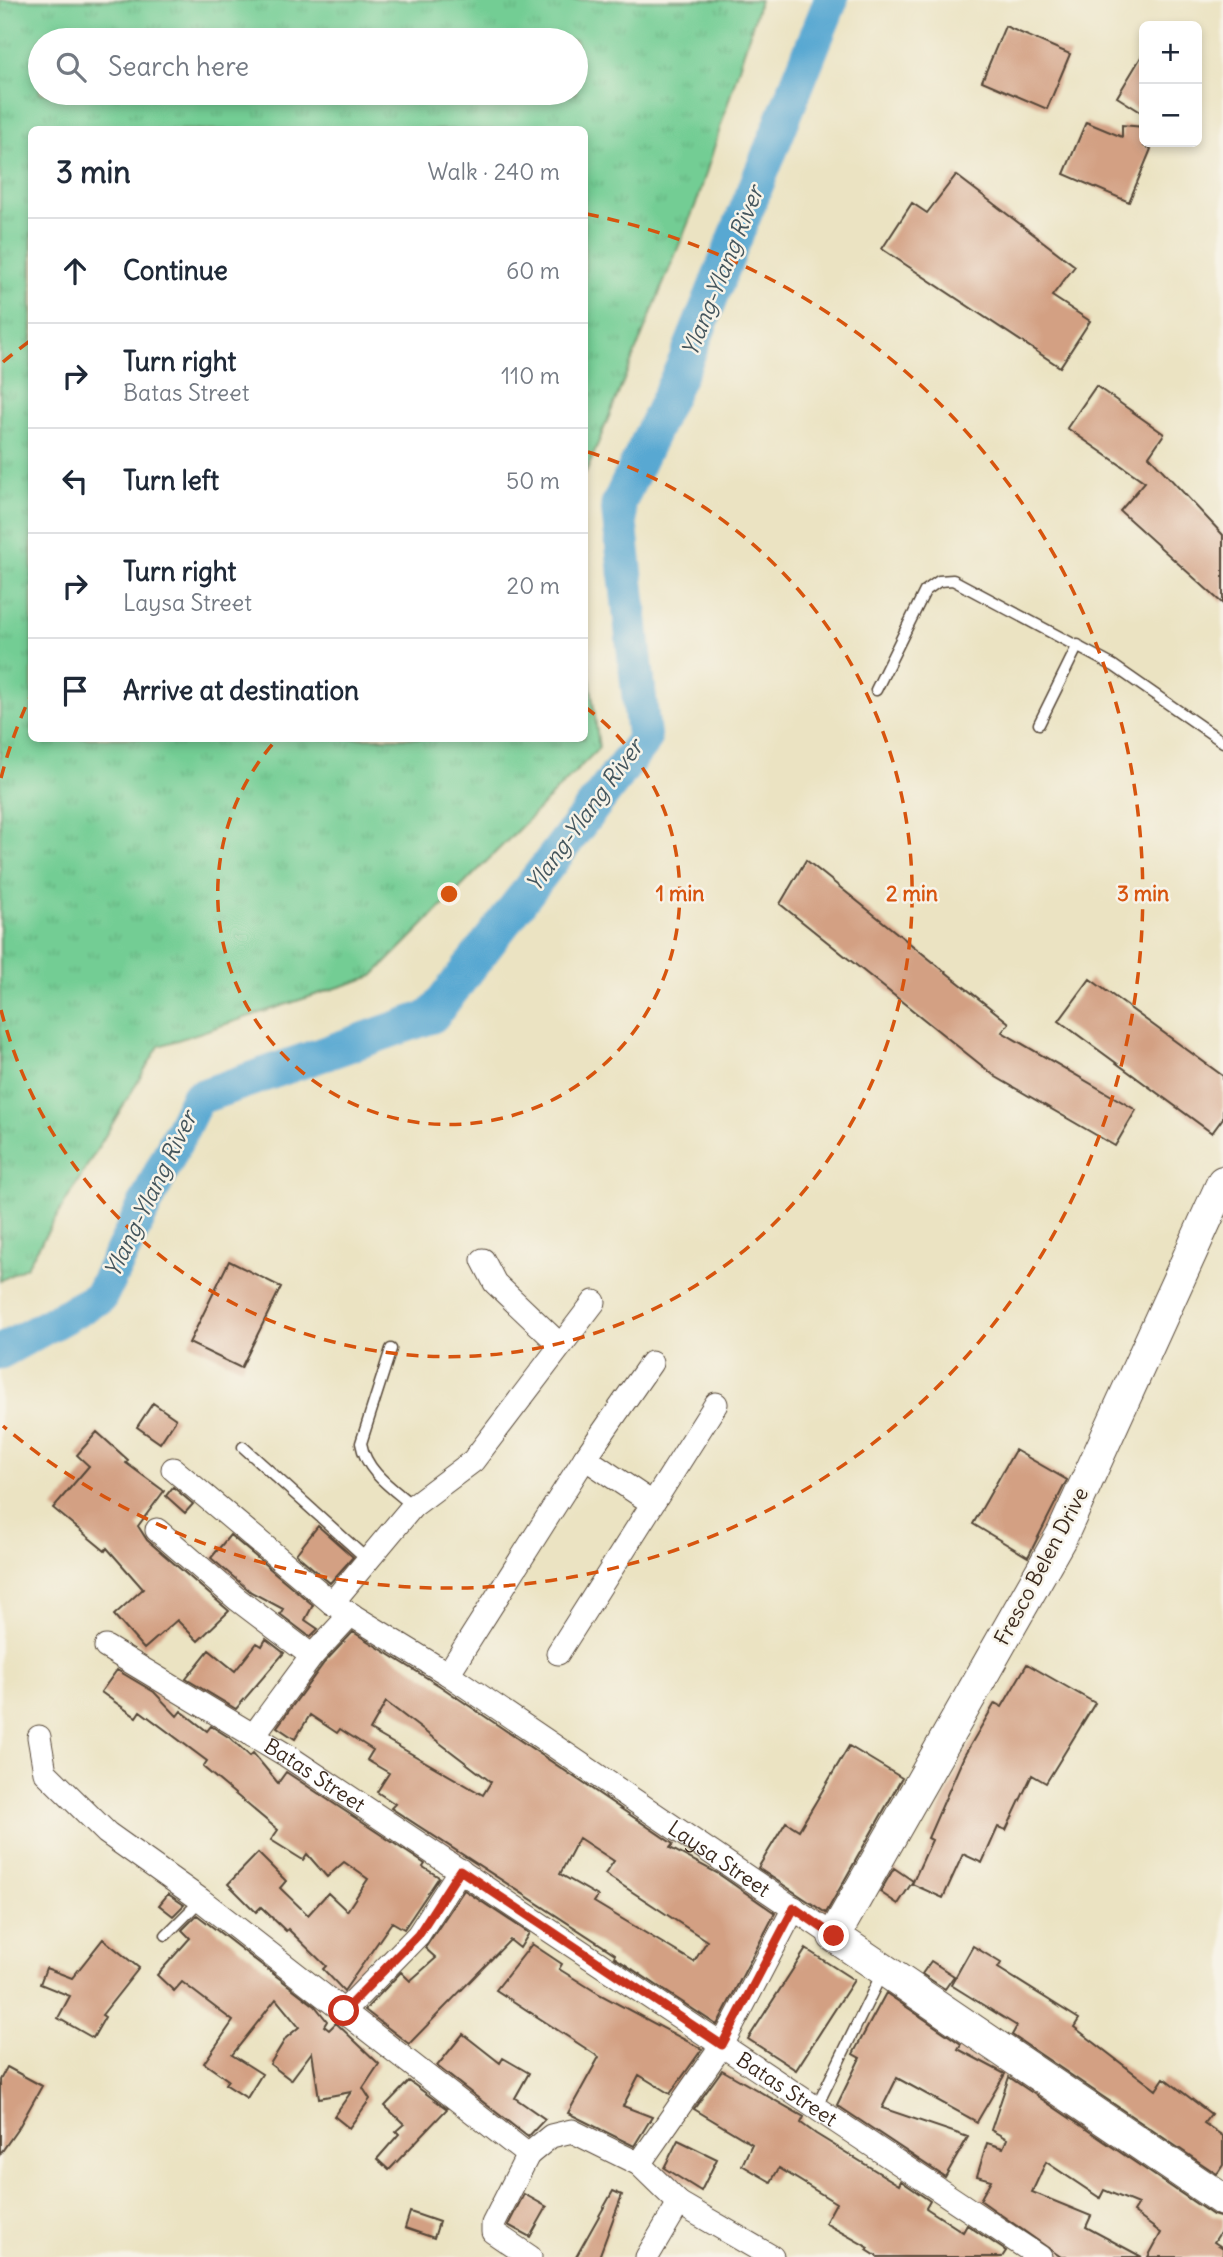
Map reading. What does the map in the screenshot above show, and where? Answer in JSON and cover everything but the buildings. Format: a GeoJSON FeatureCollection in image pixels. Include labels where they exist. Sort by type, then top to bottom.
{"type":"FeatureCollection","features":[{"type":"Feature","properties":{"kind":"street","name":"Fresco Belen Drive"},"geometry":{"type":"LineString","coordinates":[[834,1936],[1063,1534],[1223,1182]]}},
{"type":"Feature","properties":{"kind":"street"},"geometry":{"type":"LineString","coordinates":[[483,1260],[495,1283],[560,1345]]}},
{"type":"Feature","properties":{"kind":"street"},"geometry":{"type":"LineString","coordinates":[[253,1736],[312,1656],[342,1609],[368,1560],[413,1506],[473,1461],[594,1302]]}},
{"type":"Feature","properties":{"kind":"street"},"geometry":{"type":"LineString","coordinates":[[448,1674],[585,1458],[650,1363]]}},
{"type":"Feature","properties":{"kind":"street"},"geometry":{"type":"LineString","coordinates":[[558,1653],[716,1404]]}},
{"type":"Feature","properties":{"kind":"street"},"geometry":{"type":"LineString","coordinates":[[585,1458],[652,1503]]}},
{"type":"Feature","properties":{"kind":"street","name":"Laysa Street"},"geometry":{"type":"LineString","coordinates":[[173,1469],[342,1609],[448,1674],[1223,2200]]}},
{"type":"Feature","properties":{"kind":"street"},"geometry":{"type":"LineString","coordinates":[[157,1530],[237,1599],[312,1656]]}},
{"type":"Feature","properties":{"kind":"street","name":"Batas Street"},"geometry":{"type":"LineString","coordinates":[[106,1647],[253,1736],[460,1870],[1040,2257]]}},
{"type":"Feature","properties":{"kind":"street"},"geometry":{"type":"LineString","coordinates":[[39,1737],[45,1772],[107,1833],[201,1900],[528,2155]]}},
{"type":"Feature","properties":{"kind":"street"},"geometry":{"type":"LineString","coordinates":[[344,2011],[418,1935],[460,1870]]}},
{"type":"Feature","properties":{"kind":"street"},"geometry":{"type":"LineString","coordinates":[[639,2164],[722,2045],[794,1908]]}},
{"type":"Feature","properties":{"kind":"street"},"geometry":{"type":"LineString","coordinates":[[530,2257],[493,2232],[493,2224],[528,2155],[551,2136],[572,2131],[639,2164],[680,2203],[772,2257]]}},
{"type":"Feature","properties":{"kind":"street"},"geometry":{"type":"LineString","coordinates":[[647,2257],[680,2203]]}},
{"type":"Feature","properties":{"kind":"lane"},"geometry":{"type":"LineString","coordinates":[[876,690],[925,591],[939,581],[953,580],[1078,645],[1223,742]]}},
{"type":"Feature","properties":{"kind":"lane"},"geometry":{"type":"LineString","coordinates":[[1039,724],[1078,645]]}},
{"type":"Feature","properties":{"kind":"lane"},"geometry":{"type":"LineString","coordinates":[[391,1349],[361,1443],[363,1456],[373,1472],[413,1506]]}},
{"type":"Feature","properties":{"kind":"lane"},"geometry":{"type":"LineString","coordinates":[[243,1447],[368,1560]]}},
{"type":"Feature","properties":{"kind":"lane"},"geometry":{"type":"LineString","coordinates":[[166,1935],[201,1900]]}},
{"type":"Feature","properties":{"kind":"lane"},"geometry":{"type":"LineString","coordinates":[[817,2106],[884,1969]]}},
{"type":"Feature","properties":{"kind":"green space"},"geometry":{"type":"Polygon","coordinates":[[[0,0],[760,0],[698,199],[588,468],[588,126],[28,126],[28,742],[588,742],[588,662],[599,748],[373,976],[159,1046],[27,1266],[0,1281],[0,0]]]}},
{"type":"Feature","properties":{"kind":"waterway","name":"Ylang-Ylang River"},"geometry":{"type":"LineString","coordinates":[[0,1352],[100,1297],[197,1098],[432,1016],[644,740],[618,505],[685,362],[831,0]]}},
{"type":"Feature","properties":{"kind":"route"},"geometry":{"type":"LineString","coordinates":[[344,2011],[418,1935],[460,1870],[722,2045],[794,1908],[834,1936]]}}]}
